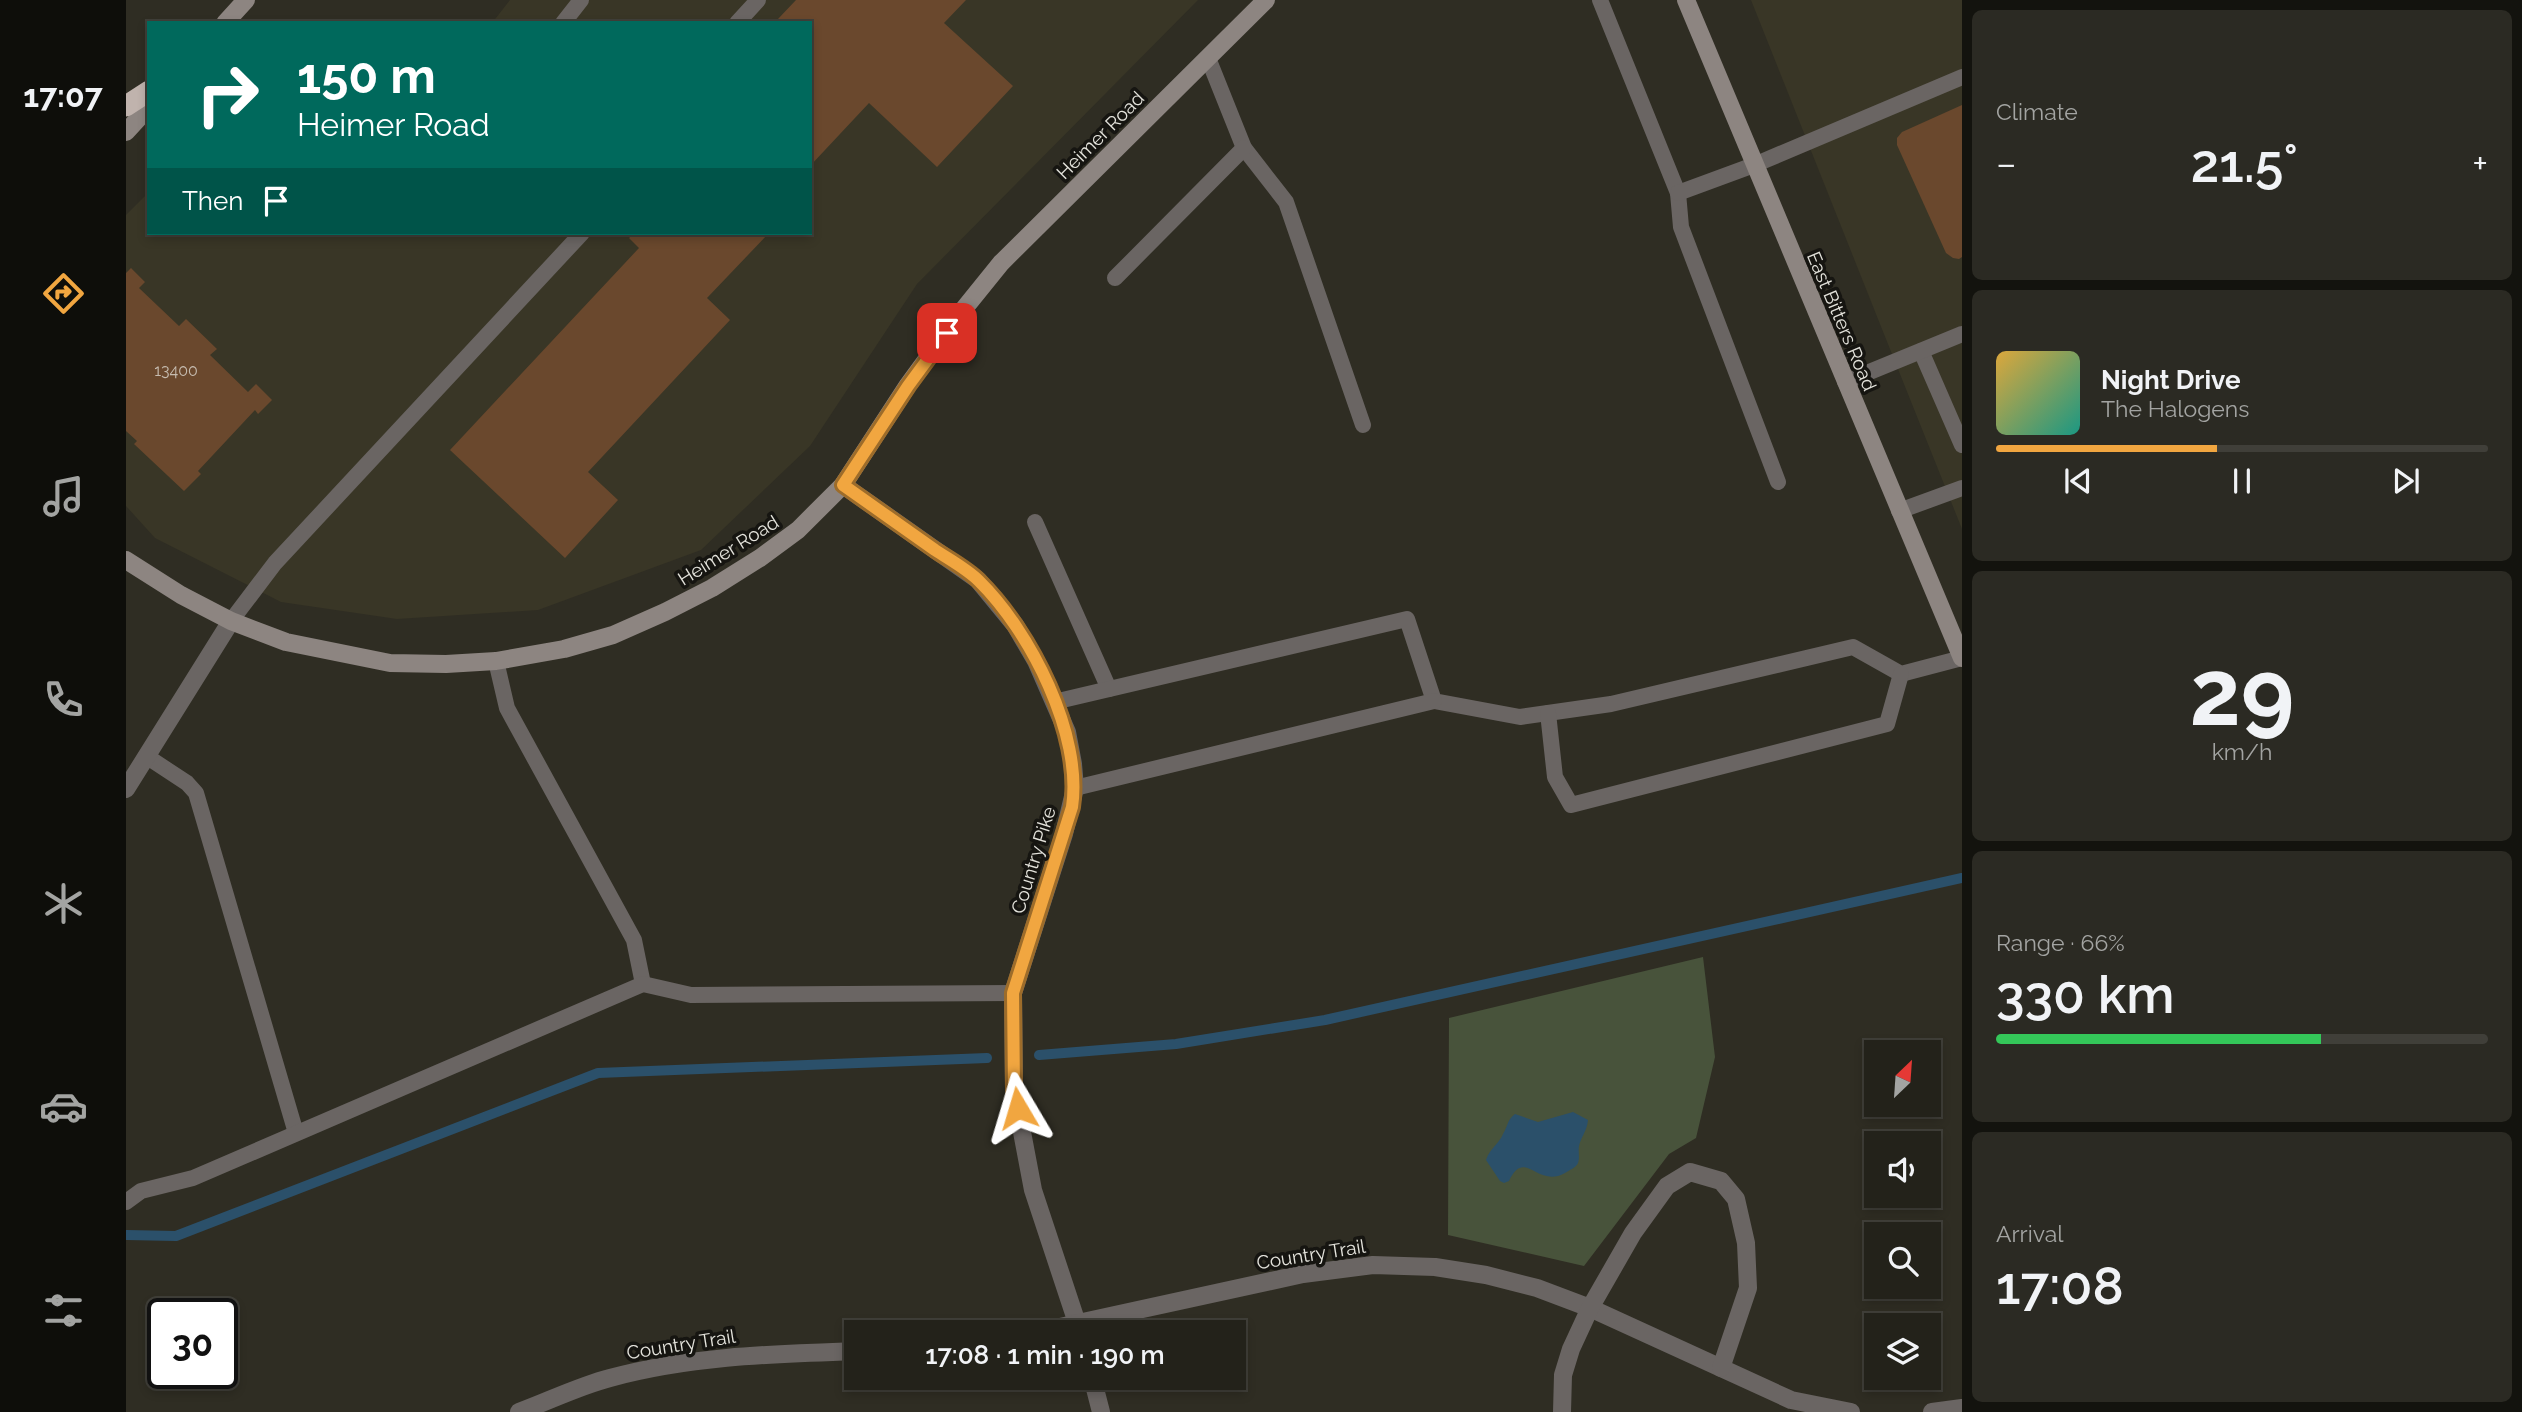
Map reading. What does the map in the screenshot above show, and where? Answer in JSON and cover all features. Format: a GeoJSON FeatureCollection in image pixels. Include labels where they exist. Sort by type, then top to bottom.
{"type":"FeatureCollection","features":[{"type":"Feature","properties":{"kind":"highway"},"geometry":{"type":"LineString","coordinates":[[126,106],[147,92]]}},
{"type":"Feature","properties":{"kind":"street"},"geometry":{"type":"LineString","coordinates":[[227,21],[246,0]]}},
{"type":"Feature","properties":{"kind":"street","name":"Heimer Road"},"geometry":{"type":"LineString","coordinates":[[127,561],[181,595],[231,621],[286,642],[390,663],[496,661],[564,649],[613,635],[689,600],[760,558],[798,530],[843,485],[916,375],[1001,263],[1266,0]]}},
{"type":"Feature","properties":{"kind":"street","name":"East Bitters Road"},"geometry":{"type":"LineString","coordinates":[[1686,0],[1899,511],[1957,631],[1962,658]]}},
{"type":"Feature","properties":{"kind":"street"},"geometry":{"type":"LineString","coordinates":[[126,132],[147,109]]}},
{"type":"Feature","properties":{"kind":"street","name":"Country Pike"},"geometry":{"type":"LineString","coordinates":[[843,485],[978,580],[1015,625],[1036,661],[1067,732],[1075,788],[1064,834],[1013,993],[1014,1090],[1033,1189],[1077,1320]]}},
{"type":"Feature","properties":{"kind":"street"},"geometry":{"type":"LineString","coordinates":[[126,789],[231,621]]}},
{"type":"Feature","properties":{"kind":"street"},"geometry":{"type":"LineString","coordinates":[[1562,1412],[1563,1375],[1590,1308],[1633,1233],[1667,1186],[1690,1172],[1721,1181],[1736,1199],[1746,1243],[1748,1288],[1721,1368]]}},
{"type":"Feature","properties":{"kind":"street","name":"Country Trail"},"geometry":{"type":"LineString","coordinates":[[1109,1320],[1303,1274],[1373,1265],[1435,1267],[1486,1275],[1537,1288],[1590,1308],[1791,1401],[1851,1412]]}},
{"type":"Feature","properties":{"kind":"street","name":"Country Trail"},"geometry":{"type":"LineString","coordinates":[[519,1412],[607,1379],[663,1366],[744,1355],[844,1351]]}},
{"type":"Feature","properties":{"kind":"street"},"geometry":{"type":"LineString","coordinates":[[1095,1390],[1101,1412]]}},
{"type":"Feature","properties":{"kind":"street"},"geometry":{"type":"LineString","coordinates":[[1932,1412],[1962,1408]]}},
{"type":"Feature","properties":{"kind":"lane"},"geometry":{"type":"LineString","coordinates":[[565,21],[581,0]]}},
{"type":"Feature","properties":{"kind":"lane"},"geometry":{"type":"LineString","coordinates":[[739,21],[758,0]]}},
{"type":"Feature","properties":{"kind":"lane"},"geometry":{"type":"LineString","coordinates":[[1600,0],[1678,193],[1681,227],[1778,482]]}},
{"type":"Feature","properties":{"kind":"lane"},"geometry":{"type":"LineString","coordinates":[[1208,58],[1244,148],[1286,202],[1363,425]]}},
{"type":"Feature","properties":{"kind":"lane"},"geometry":{"type":"LineString","coordinates":[[1678,193],[1754,165],[1962,77]]}},
{"type":"Feature","properties":{"kind":"lane"},"geometry":{"type":"LineString","coordinates":[[1115,278],[1244,148]]}},
{"type":"Feature","properties":{"kind":"lane"},"geometry":{"type":"LineString","coordinates":[[231,621],[275,563],[580,235]]}},
{"type":"Feature","properties":{"kind":"lane"},"geometry":{"type":"LineString","coordinates":[[1845,382],[1962,334]]}},
{"type":"Feature","properties":{"kind":"lane"},"geometry":{"type":"LineString","coordinates":[[1921,351],[1958,424],[1962,445]]}},
{"type":"Feature","properties":{"kind":"lane"},"geometry":{"type":"LineString","coordinates":[[1899,511],[1962,488]]}},
{"type":"Feature","properties":{"kind":"lane"},"geometry":{"type":"LineString","coordinates":[[1035,522],[1110,689]]}},
{"type":"Feature","properties":{"kind":"lane"},"geometry":{"type":"LineString","coordinates":[[1054,702],[1407,619],[1434,701]]}},
{"type":"Feature","properties":{"kind":"lane"},"geometry":{"type":"LineString","coordinates":[[1075,788],[1434,701],[1520,717],[1611,704],[1853,647],[1901,674],[1962,658]]}},
{"type":"Feature","properties":{"kind":"lane"},"geometry":{"type":"LineString","coordinates":[[496,661],[507,708],[634,940],[643,984]]}},
{"type":"Feature","properties":{"kind":"lane"},"geometry":{"type":"LineString","coordinates":[[1548,713],[1555,777],[1571,805],[1887,724],[1901,674]]}},
{"type":"Feature","properties":{"kind":"lane"},"geometry":{"type":"LineString","coordinates":[[146,756],[187,783],[196,793],[296,1133]]}},
{"type":"Feature","properties":{"kind":"lane"},"geometry":{"type":"LineString","coordinates":[[126,1202],[141,1191],[193,1178],[643,984],[691,995],[1013,993]]}},
{"type":"Feature","properties":{"kind":"shaded area"},"geometry":{"type":"Polygon","coordinates":[[[510,0],[1198,0],[917,284],[810,446],[701,550],[538,610],[397,619],[281,602],[155,538],[126,506],[126,215],[147,194],[147,235],[812,235],[812,21],[494,21],[510,0]]]}},
{"type":"Feature","properties":{"kind":"shaded area"},"geometry":{"type":"Polygon","coordinates":[[[1751,0],[1962,0],[1962,529],[1880,324],[1751,0]]]}},
{"type":"Feature","properties":{"kind":"green space"},"geometry":{"type":"Polygon","coordinates":[[[1703,957],[1715,1057],[1696,1138],[1669,1154],[1584,1266],[1448,1235],[1449,1018],[1703,957]]]}},
{"type":"Feature","properties":{"kind":"water"},"geometry":{"type":"Polygon","coordinates":[[[1573,1112],[1588,1120],[1579,1146],[1579,1161],[1576,1166],[1555,1177],[1521,1168],[1509,1181],[1500,1181],[1486,1160],[1512,1116],[1515,1114],[1538,1122],[1573,1112]]]}},
{"type":"Feature","properties":{"kind":"building"},"geometry":{"type":"Polygon","coordinates":[[[796,0],[966,0],[944,23],[1013,86],[937,167],[869,103],[812,164],[812,21],[778,19],[796,0]]]}},
{"type":"Feature","properties":{"kind":"building"},"geometry":{"type":"Polygon","coordinates":[[[1962,105],[1962,257],[1959,259],[1946,253],[1897,145],[1897,138],[1902,132],[1962,105]]]}},
{"type":"Feature","properties":{"kind":"building"},"geometry":{"type":"Polygon","coordinates":[[[632,235],[767,235],[707,298],[730,320],[588,472],[618,500],[565,558],[450,450],[639,248],[629,238],[632,235]]]}},
{"type":"Feature","properties":{"kind":"building"},"geometry":{"type":"Polygon","coordinates":[[[131,268],[145,282],[139,288],[179,326],[186,319],[217,349],[210,355],[248,392],[256,384],[272,400],[258,414],[255,410],[198,471],[201,474],[184,491],[134,444],[137,441],[126,431],[126,273],[131,268]]]}},
{"type":"Feature","properties":{"kind":"waterway"},"geometry":{"type":"LineString","coordinates":[[1039,1055],[1176,1044],[1325,1020],[1962,878]]}},
{"type":"Feature","properties":{"kind":"waterway"},"geometry":{"type":"LineString","coordinates":[[126,1235],[176,1236],[598,1073],[987,1058]]}},
{"type":"Feature","properties":{"kind":"route"},"geometry":{"type":"LineString","coordinates":[[947,333],[908,386],[843,485],[978,580],[1015,625],[1036,661],[1067,732],[1075,788],[1072,807],[1013,993],[1014,1090],[1018,1108]]}}]}
